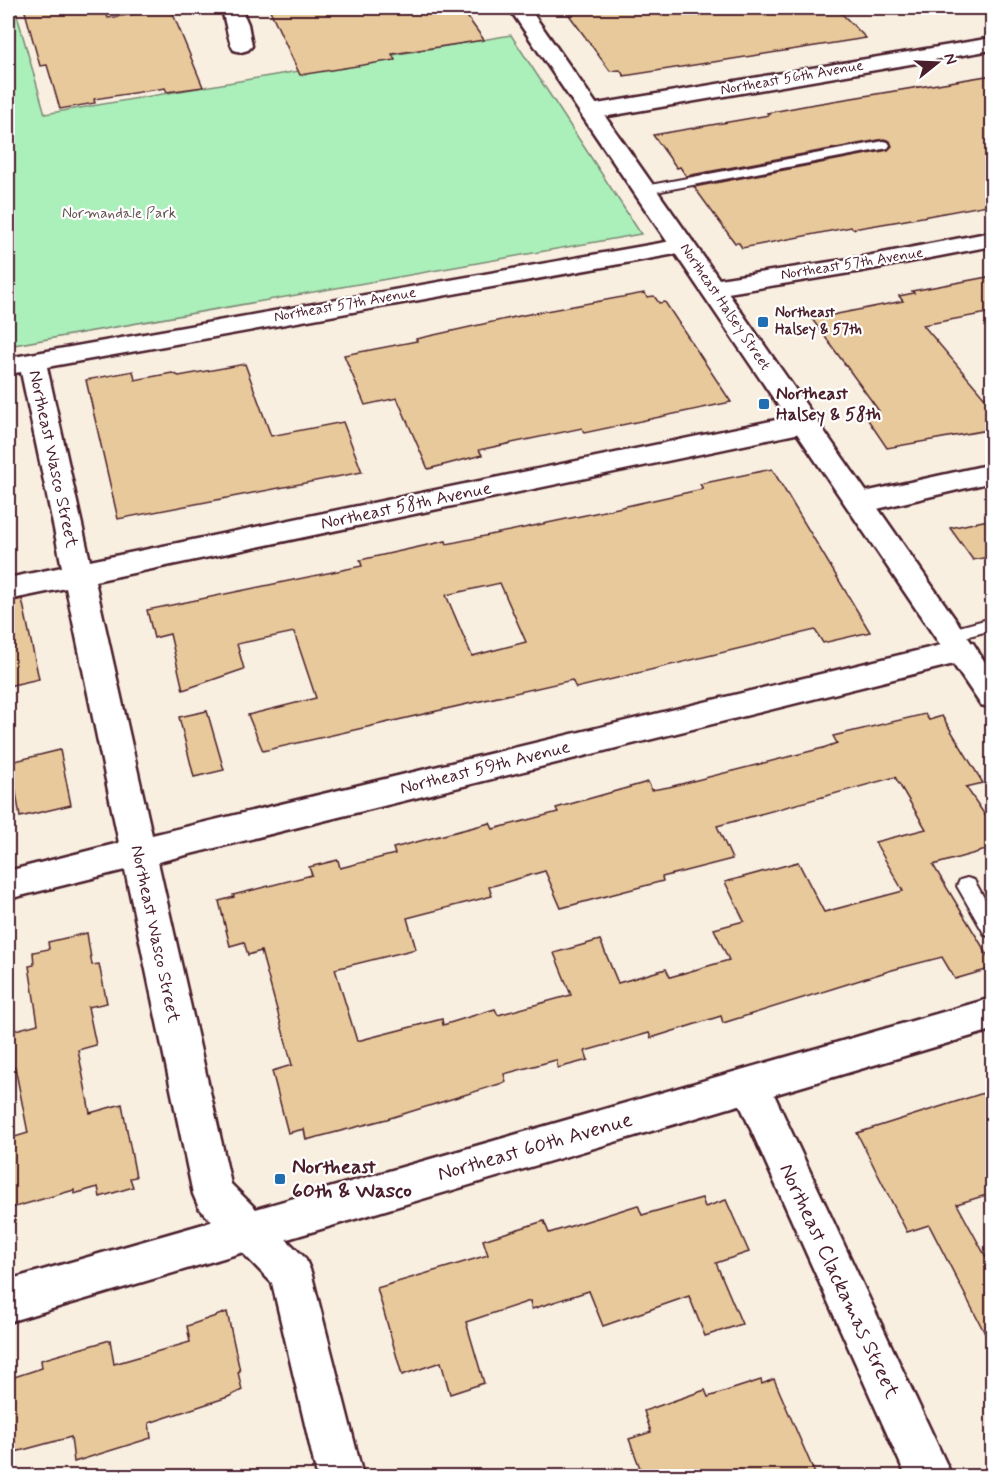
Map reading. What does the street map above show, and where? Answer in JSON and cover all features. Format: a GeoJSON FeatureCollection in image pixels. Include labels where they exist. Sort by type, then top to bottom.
{"type":"FeatureCollection","features":[{"type":"Feature","properties":{"kind":"street"},"geometry":{"type":"LineString","coordinates":[[231,8],[238,24],[241,46]]}},
{"type":"Feature","properties":{"kind":"street","name":"Northeast Halsey Street"},"geometry":{"type":"LineString","coordinates":[[519,8],[993,696]]}},
{"type":"Feature","properties":{"kind":"street","name":"Northeast 56th Avenue"},"geometry":{"type":"LineString","coordinates":[[591,112],[993,44]]}},
{"type":"Feature","properties":{"kind":"street","name":"Northeast 57th Avenue"},"geometry":{"type":"LineString","coordinates":[[712,288],[862,264],[993,239]]}},
{"type":"Feature","properties":{"kind":"street","name":"Northeast 57th Avenue"},"geometry":{"type":"LineString","coordinates":[[20,364],[683,246]]}},
{"type":"Feature","properties":{"kind":"street","name":"Northeast Wasco Street"},"geometry":{"type":"LineString","coordinates":[[20,364],[77,574],[213,1194],[290,1272],[340,1476]]}},
{"type":"Feature","properties":{"kind":"street","name":"Northeast 58th Avenue"},"geometry":{"type":"LineString","coordinates":[[8,589],[805,423]]}},
{"type":"Feature","properties":{"kind":"street"},"geometry":{"type":"LineString","coordinates":[[860,503],[993,473]]}},
{"type":"Feature","properties":{"kind":"street","name":"Northeast 59th Avenue"},"geometry":{"type":"LineString","coordinates":[[8,885],[956,643]]}},
{"type":"Feature","properties":{"kind":"street","name":"Northeast 60th Avenue"},"geometry":{"type":"LineString","coordinates":[[8,1301],[993,1014]]}},
{"type":"Feature","properties":{"kind":"street","name":"Northeast Clackamas Street"},"geometry":{"type":"LineString","coordinates":[[750,1085],[929,1476]]}},
{"type":"Feature","properties":{"kind":"lane"},"geometry":{"type":"LineString","coordinates":[[645,190],[884,145]]}},
{"type":"Feature","properties":{"kind":"lane"},"geometry":{"type":"LineString","coordinates":[[956,643],[993,624]]}},
{"type":"Feature","properties":{"kind":"lane"},"geometry":{"type":"LineString","coordinates":[[966,886],[993,929]]}},
{"type":"Feature","properties":{"kind":"green space","name":"Normandale Park"},"geometry":{"type":"Polygon","coordinates":[[[8,8],[15,8],[45,114],[511,35],[641,234],[8,346],[8,8]]]}},
{"type":"Feature","properties":{"kind":"building"},"geometry":{"type":"Polygon","coordinates":[[[24,8],[104,8],[108,18],[171,9],[203,87],[167,92],[165,88],[94,99],[95,103],[60,109],[47,65],[40,66],[24,8]]]}},
{"type":"Feature","properties":{"kind":"building"},"geometry":{"type":"Polygon","coordinates":[[[269,8],[461,8],[484,40],[392,54],[395,60],[300,75],[269,8]]]}},
{"type":"Feature","properties":{"kind":"building"},"geometry":{"type":"Polygon","coordinates":[[[564,8],[836,8],[866,38],[624,76],[620,70],[610,71],[564,8]]]}},
{"type":"Feature","properties":{"kind":"building"},"geometry":{"type":"Polygon","coordinates":[[[993,75],[993,204],[906,220],[853,229],[851,227],[742,248],[739,243],[735,243],[694,187],[888,150],[892,146],[890,141],[884,139],[686,176],[680,167],[677,168],[653,135],[769,115],[767,113],[809,105],[993,75]]]}},
{"type":"Feature","properties":{"kind":"building"},"geometry":{"type":"Polygon","coordinates":[[[993,276],[993,312],[923,325],[984,397],[993,395],[993,429],[887,448],[864,414],[879,411],[812,319],[903,301],[899,296],[914,293],[912,291],[993,276]]]}},
{"type":"Feature","properties":{"kind":"building"},"geometry":{"type":"Polygon","coordinates":[[[644,293],[647,297],[654,296],[659,303],[665,302],[731,402],[584,433],[582,428],[479,450],[482,455],[428,469],[397,398],[365,405],[344,355],[417,341],[416,339],[524,315],[644,293]]]}},
{"type":"Feature","properties":{"kind":"building"},"geometry":{"type":"Polygon","coordinates":[[[245,364],[271,436],[343,422],[362,472],[118,519],[86,380],[133,371],[135,380],[172,373],[179,376],[245,364]]]}},
{"type":"Feature","properties":{"kind":"building"},"geometry":{"type":"Polygon","coordinates":[[[772,469],[870,632],[823,643],[815,630],[576,688],[572,680],[263,751],[248,715],[316,698],[294,632],[237,644],[244,669],[183,690],[170,634],[154,638],[147,610],[362,566],[360,560],[446,541],[447,544],[703,489],[700,484],[772,469]],[[500,583],[446,595],[472,656],[526,642],[500,583]]]}},
{"type":"Feature","properties":{"kind":"building"},"geometry":{"type":"Polygon","coordinates":[[[993,519],[993,556],[973,560],[950,528],[993,519]]]}},
{"type":"Feature","properties":{"kind":"building"},"geometry":{"type":"Polygon","coordinates":[[[22,599],[39,679],[8,686],[8,602],[22,599]]]}},
{"type":"Feature","properties":{"kind":"building"},"geometry":{"type":"Polygon","coordinates":[[[207,711],[224,770],[194,777],[179,717],[207,711]]]}},
{"type":"Feature","properties":{"kind":"building"},"geometry":{"type":"Polygon","coordinates":[[[925,714],[929,720],[942,716],[983,783],[966,787],[993,827],[993,848],[933,865],[993,964],[993,968],[955,979],[942,957],[892,970],[723,1023],[721,1016],[651,1038],[649,1033],[585,1051],[588,1060],[558,1068],[556,1060],[504,1074],[506,1082],[387,1119],[306,1140],[304,1129],[288,1133],[272,1071],[292,1065],[261,951],[248,955],[244,942],[230,946],[219,901],[234,897],[233,895],[312,875],[309,867],[338,860],[340,868],[395,854],[393,848],[490,823],[493,829],[558,812],[556,808],[648,782],[652,790],[669,787],[823,748],[837,743],[833,736],[925,714]],[[895,777],[717,826],[732,859],[662,877],[663,881],[561,908],[545,871],[489,887],[492,896],[407,918],[416,949],[335,969],[357,1041],[442,1019],[443,1025],[495,1009],[498,1015],[571,995],[554,953],[600,940],[618,983],[666,969],[670,977],[729,960],[714,929],[744,921],[725,882],[798,862],[824,912],[903,891],[875,842],[926,829],[895,777]]]}},
{"type":"Feature","properties":{"kind":"building"},"geometry":{"type":"Polygon","coordinates":[[[60,750],[71,805],[20,817],[11,762],[60,750]]]}},
{"type":"Feature","properties":{"kind":"building"},"geometry":{"type":"Polygon","coordinates":[[[87,933],[92,965],[99,964],[107,1003],[88,1007],[96,1045],[78,1050],[90,1113],[122,1104],[136,1177],[130,1178],[133,1187],[100,1197],[98,1187],[74,1194],[74,1190],[8,1209],[8,1139],[28,1133],[15,1067],[8,1069],[8,1032],[38,1024],[29,966],[34,965],[33,952],[49,949],[48,942],[87,933]]]}},
{"type":"Feature","properties":{"kind":"building"},"geometry":{"type":"Polygon","coordinates":[[[993,1090],[993,1193],[957,1204],[993,1270],[993,1349],[929,1225],[907,1232],[857,1133],[993,1090]]]}},
{"type":"Feature","properties":{"kind":"building"},"geometry":{"type":"Polygon","coordinates":[[[702,1198],[705,1207],[726,1200],[749,1252],[716,1263],[742,1324],[705,1336],[689,1296],[603,1326],[589,1291],[532,1309],[530,1301],[466,1322],[484,1383],[450,1394],[441,1362],[402,1375],[377,1288],[488,1255],[483,1240],[544,1221],[549,1233],[638,1205],[642,1215],[702,1198]]]}},
{"type":"Feature","properties":{"kind":"building"},"geometry":{"type":"Polygon","coordinates":[[[227,1312],[242,1390],[228,1397],[149,1423],[151,1438],[74,1462],[71,1437],[8,1454],[8,1379],[42,1368],[41,1360],[110,1340],[114,1364],[190,1342],[187,1326],[227,1312]]]}},
{"type":"Feature","properties":{"kind":"building"},"geometry":{"type":"Polygon","coordinates":[[[774,1379],[816,1476],[643,1476],[629,1439],[651,1432],[644,1411],[705,1390],[708,1397],[761,1380],[762,1384],[774,1379]]]}},
{"type":"Feature","properties":{"kind":"place","name":"Northeast Halsey & 57th"},"geometry":{"type":"Point","coordinates":[763,322]}},
{"type":"Feature","properties":{"kind":"place","name":"Northeast Halsey & 58th"},"geometry":{"type":"Point","coordinates":[764,404]}},
{"type":"Feature","properties":{"kind":"place","name":"Northeast 60th & Wasco"},"geometry":{"type":"Point","coordinates":[280,1179]}}]}
